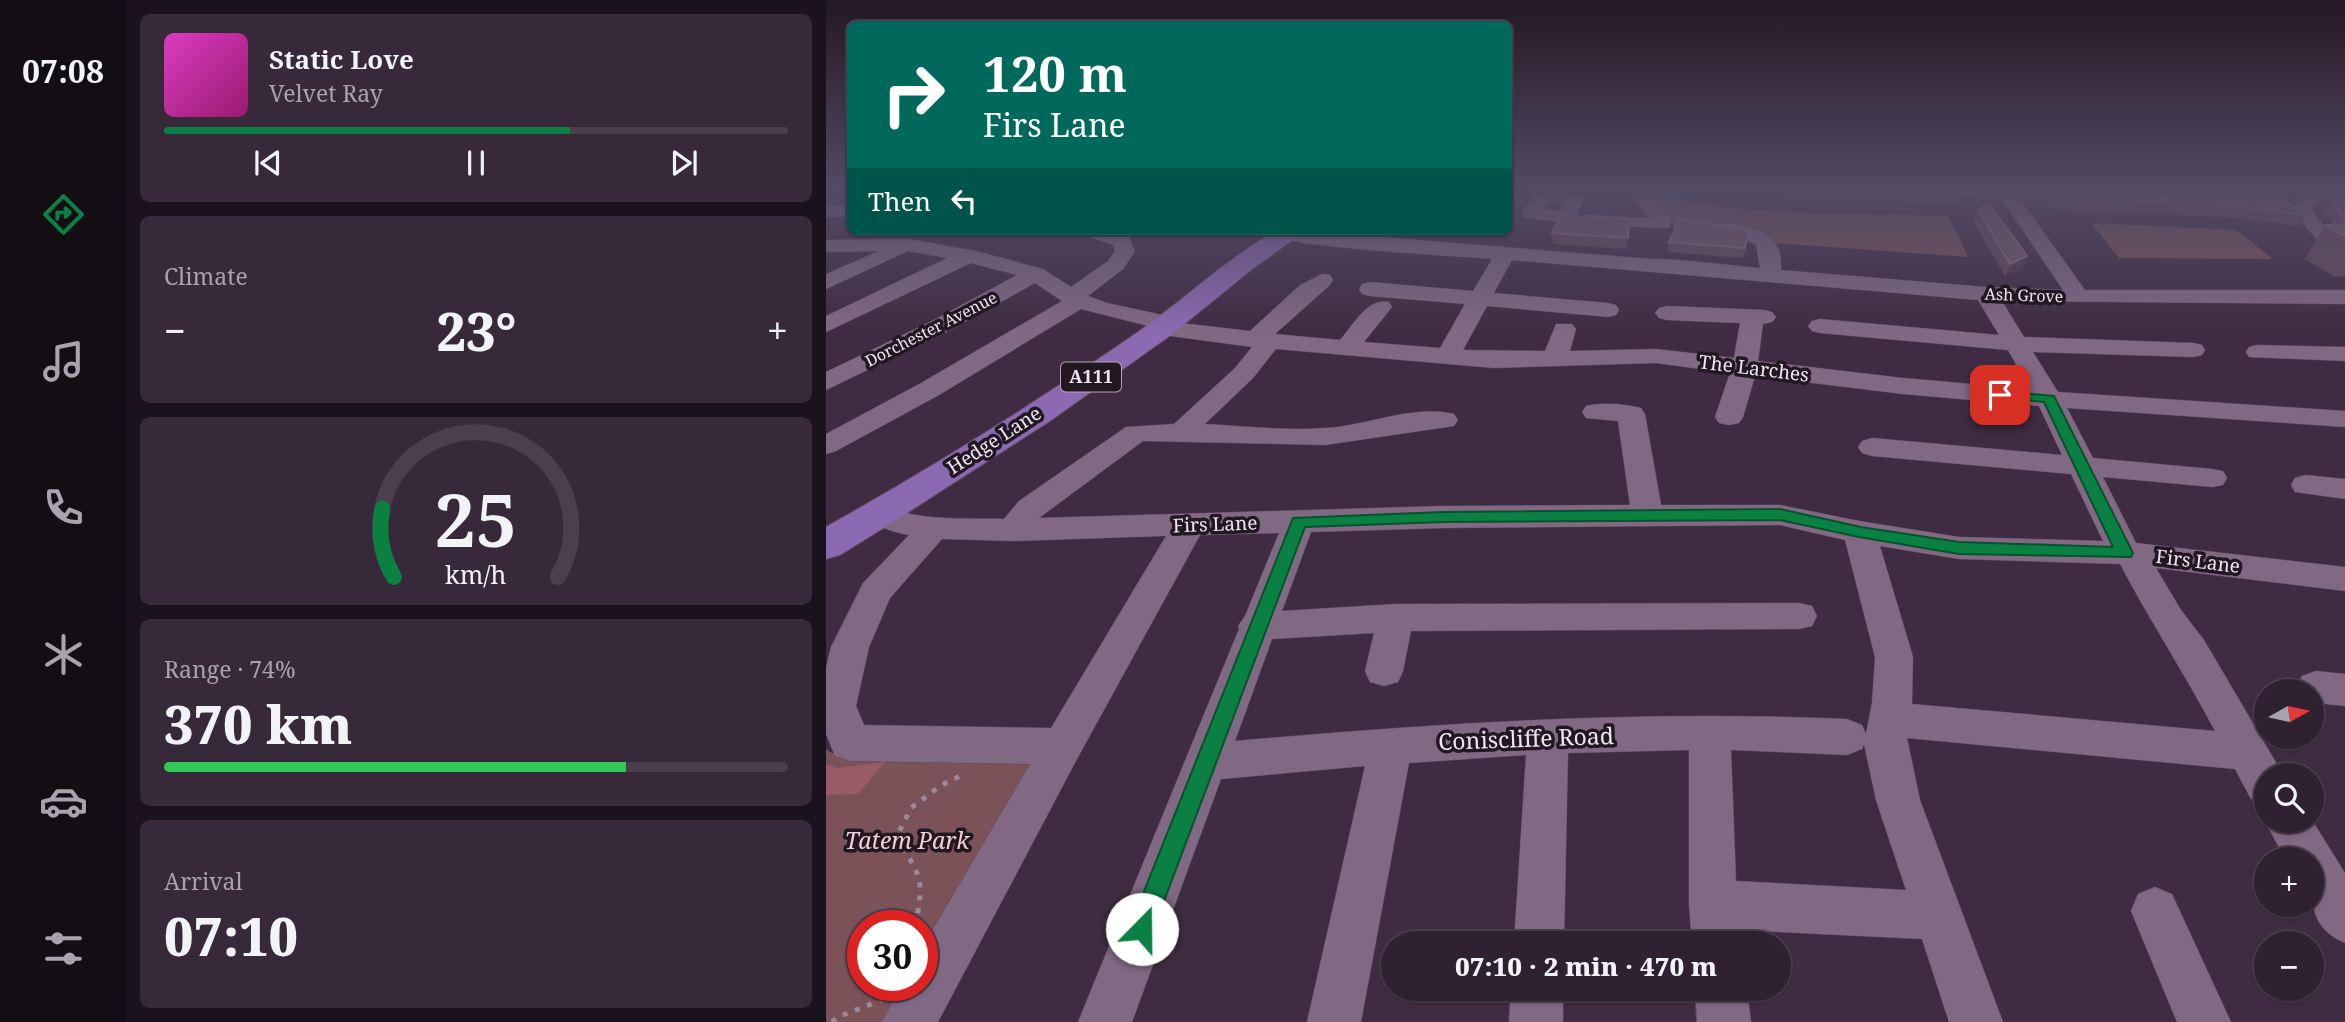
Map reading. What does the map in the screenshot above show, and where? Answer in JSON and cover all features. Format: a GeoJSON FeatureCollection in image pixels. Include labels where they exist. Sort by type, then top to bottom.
{"type":"FeatureCollection","features":[{"type":"Feature","properties":{"kind":"main road","name":"Hedge Lane"},"geometry":{"type":"LineString","coordinates":[[826,545],[881,513],[1166,325],[1276,238]]}},
{"type":"Feature","properties":{"kind":"street"},"geometry":{"type":"LineString","coordinates":[[826,445],[930,388],[1075,299],[1116,265],[1125,251],[1122,241],[1112,238]]}},
{"type":"Feature","properties":{"kind":"street","name":"Ash Grove"},"geometry":{"type":"LineString","coordinates":[[1346,238],[1651,265],[1690,271],[1709,270],[1986,294],[2070,297],[2334,297]]}},
{"type":"Feature","properties":{"kind":"street"},"geometry":{"type":"LineString","coordinates":[[1447,357],[1481,299],[1530,238]]}},
{"type":"Feature","properties":{"kind":"street"},"geometry":{"type":"LineString","coordinates":[[1755,238],[1767,246],[1771,275]]}},
{"type":"Feature","properties":{"kind":"street"},"geometry":{"type":"LineString","coordinates":[[2030,238],[2070,297]]}},
{"type":"Feature","properties":{"kind":"street"},"geometry":{"type":"LineString","coordinates":[[2328,238],[2345,250]]}},
{"type":"Feature","properties":{"kind":"street"},"geometry":{"type":"LineString","coordinates":[[826,282],[909,245]]}},
{"type":"Feature","properties":{"kind":"street","name":"The Larches"},"geometry":{"type":"LineString","coordinates":[[826,246],[909,245],[968,256],[1035,274],[1075,299],[1101,309],[1166,325],[1263,341],[1493,360],[1656,356],[1903,386],[2340,423]]}},
{"type":"Feature","properties":{"kind":"street"},"geometry":{"type":"LineString","coordinates":[[826,325],[968,256]]}},
{"type":"Feature","properties":{"kind":"street"},"geometry":{"type":"LineString","coordinates":[[1709,270],[1709,315]]}},
{"type":"Feature","properties":{"kind":"street","name":"Dorchester Avenue"},"geometry":{"type":"LineString","coordinates":[[826,382],[944,324],[1035,274]]}},
{"type":"Feature","properties":{"kind":"street"},"geometry":{"type":"LineString","coordinates":[[1181,432],[1244,373],[1263,341],[1307,289],[1322,280]]}},
{"type":"Feature","properties":{"kind":"street"},"geometry":{"type":"LineString","coordinates":[[1986,294],[2049,399],[2081,467],[2128,553],[2168,620],[2191,650],[2254,765]]}},
{"type":"Feature","properties":{"kind":"street"},"geometry":{"type":"LineString","coordinates":[[2334,297],[2345,310]]}},
{"type":"Feature","properties":{"kind":"street"},"geometry":{"type":"LineString","coordinates":[[1347,347],[1376,298],[1481,299],[1608,310]]}},
{"type":"Feature","properties":{"kind":"street"},"geometry":{"type":"LineString","coordinates":[[1667,313],[1758,317],[1745,367],[1725,417]]}},
{"type":"Feature","properties":{"kind":"street"},"geometry":{"type":"LineString","coordinates":[[1820,326],[2017,344],[2193,350]]}},
{"type":"Feature","properties":{"kind":"street"},"geometry":{"type":"LineString","coordinates":[[1555,359],[1564,329]]}},
{"type":"Feature","properties":{"kind":"street"},"geometry":{"type":"LineString","coordinates":[[2258,352],[2345,354]]}},
{"type":"Feature","properties":{"kind":"street"},"geometry":{"type":"LineString","coordinates":[[1596,412],[1631,414],[1647,515]]}},
{"type":"Feature","properties":{"kind":"street"},"geometry":{"type":"LineString","coordinates":[[1013,530],[1030,508],[1136,433],[1181,432],[1325,438],[1411,422],[1444,420]]}},
{"type":"Feature","properties":{"kind":"street"},"geometry":{"type":"LineString","coordinates":[[1872,447],[2212,478]]}},
{"type":"Feature","properties":{"kind":"street"},"geometry":{"type":"LineString","coordinates":[[2306,485],[2345,489]]}},
{"type":"Feature","properties":{"kind":"street","name":"Firs Lane"},"geometry":{"type":"LineString","coordinates":[[881,513],[901,523],[934,528],[1013,530],[1780,514],[1859,532],[1959,548],[2128,553],[2340,584]]}},
{"type":"Feature","properties":{"kind":"street"},"geometry":{"type":"LineString","coordinates":[[1105,1022],[1256,626],[1299,522]]}},
{"type":"Feature","properties":{"kind":"street"},"geometry":{"type":"LineString","coordinates":[[900,1011],[1062,746],[1189,526]]}},
{"type":"Feature","properties":{"kind":"street"},"geometry":{"type":"LineString","coordinates":[[934,528],[875,592],[849,647],[831,709],[850,743],[1062,746]]}},
{"type":"Feature","properties":{"kind":"street"},"geometry":{"type":"LineString","coordinates":[[1859,532],[1894,657],[1890,719],[1885,743],[1898,800],[1976,1022]]}},
{"type":"Feature","properties":{"kind":"street"},"geometry":{"type":"LineString","coordinates":[[1256,626],[1395,618],[1799,616]]}},
{"type":"Feature","properties":{"kind":"street"},"geometry":{"type":"LineString","coordinates":[[1384,671],[1395,618]]}},
{"type":"Feature","properties":{"kind":"street"},"geometry":{"type":"LineString","coordinates":[[1890,719],[2254,769]]}},
{"type":"Feature","properties":{"kind":"street"},"geometry":{"type":"LineString","coordinates":[[1710,732],[1715,924],[1940,916]]}},
{"type":"Feature","properties":{"kind":"street","name":"Coniscliffe Road"},"geometry":{"type":"LineString","coordinates":[[1205,762],[1391,744],[1710,732],[1847,737]]}},
{"type":"Feature","properties":{"kind":"street"},"geometry":{"type":"LineString","coordinates":[[1540,931],[1548,738]]}},
{"type":"Feature","properties":{"kind":"street"},"geometry":{"type":"LineString","coordinates":[[1334,1022],[1391,744]]}},
{"type":"Feature","properties":{"kind":"street"},"geometry":{"type":"LineString","coordinates":[[2324,883],[2345,919]]}},
{"type":"Feature","properties":{"kind":"street"},"geometry":{"type":"LineString","coordinates":[[2155,911],[2204,1022]]}},
{"type":"Feature","properties":{"kind":"street"},"geometry":{"type":"LineString","coordinates":[[1536,1022],[1537,1001]]}},
{"type":"Feature","properties":{"kind":"street"},"geometry":{"type":"LineString","coordinates":[[1722,1001],[1724,1022]]}},
{"type":"Feature","properties":{"kind":"path"},"geometry":{"type":"LineString","coordinates":[[918,910],[923,889],[914,862],[895,840],[911,808],[940,786],[973,769]]}},
{"type":"Feature","properties":{"kind":"path"},"geometry":{"type":"LineString","coordinates":[[832,1022],[882,998],[900,1011]]}},
{"type":"Feature","properties":{"kind":"green space"},"geometry":{"type":"Polygon","coordinates":[[[1759,238],[1959,238],[1968,257],[1773,243],[1759,238]]]}},
{"type":"Feature","properties":{"kind":"green space"},"geometry":{"type":"Polygon","coordinates":[[[2103,238],[2246,238],[2273,259],[2119,258],[2103,238]]]}},
{"type":"Feature","properties":{"kind":"green space","name":"Tatem Park"},"geometry":{"type":"Polygon","coordinates":[[[826,749],[832,753],[903,760],[1051,753],[938,950],[938,910],[847,910],[847,1001],[909,1001],[897,1022],[826,1022],[826,749]]]}},
{"type":"Feature","properties":{"kind":"shaded area"},"geometry":{"type":"Polygon","coordinates":[[[885,762],[858,794],[826,795],[826,764],[837,768],[885,762]]]}},
{"type":"Feature","properties":{"kind":"building"},"geometry":{"type":"Polygon","coordinates":[[[1671,238],[1747,238],[1745,248],[1669,242],[1671,238]]]}},
{"type":"Feature","properties":{"kind":"building"},"geometry":{"type":"Polygon","coordinates":[[[1994,238],[2014,238],[2027,256],[2010,264],[1994,238]]]}},
{"type":"Feature","properties":{"kind":"route"},"geometry":{"type":"LineString","coordinates":[[1142,929],[1256,626],[1299,522],[1443,517],[1780,514],[1859,532],[1959,548],[2125,553],[2049,399],[2000,395]]}}]}
